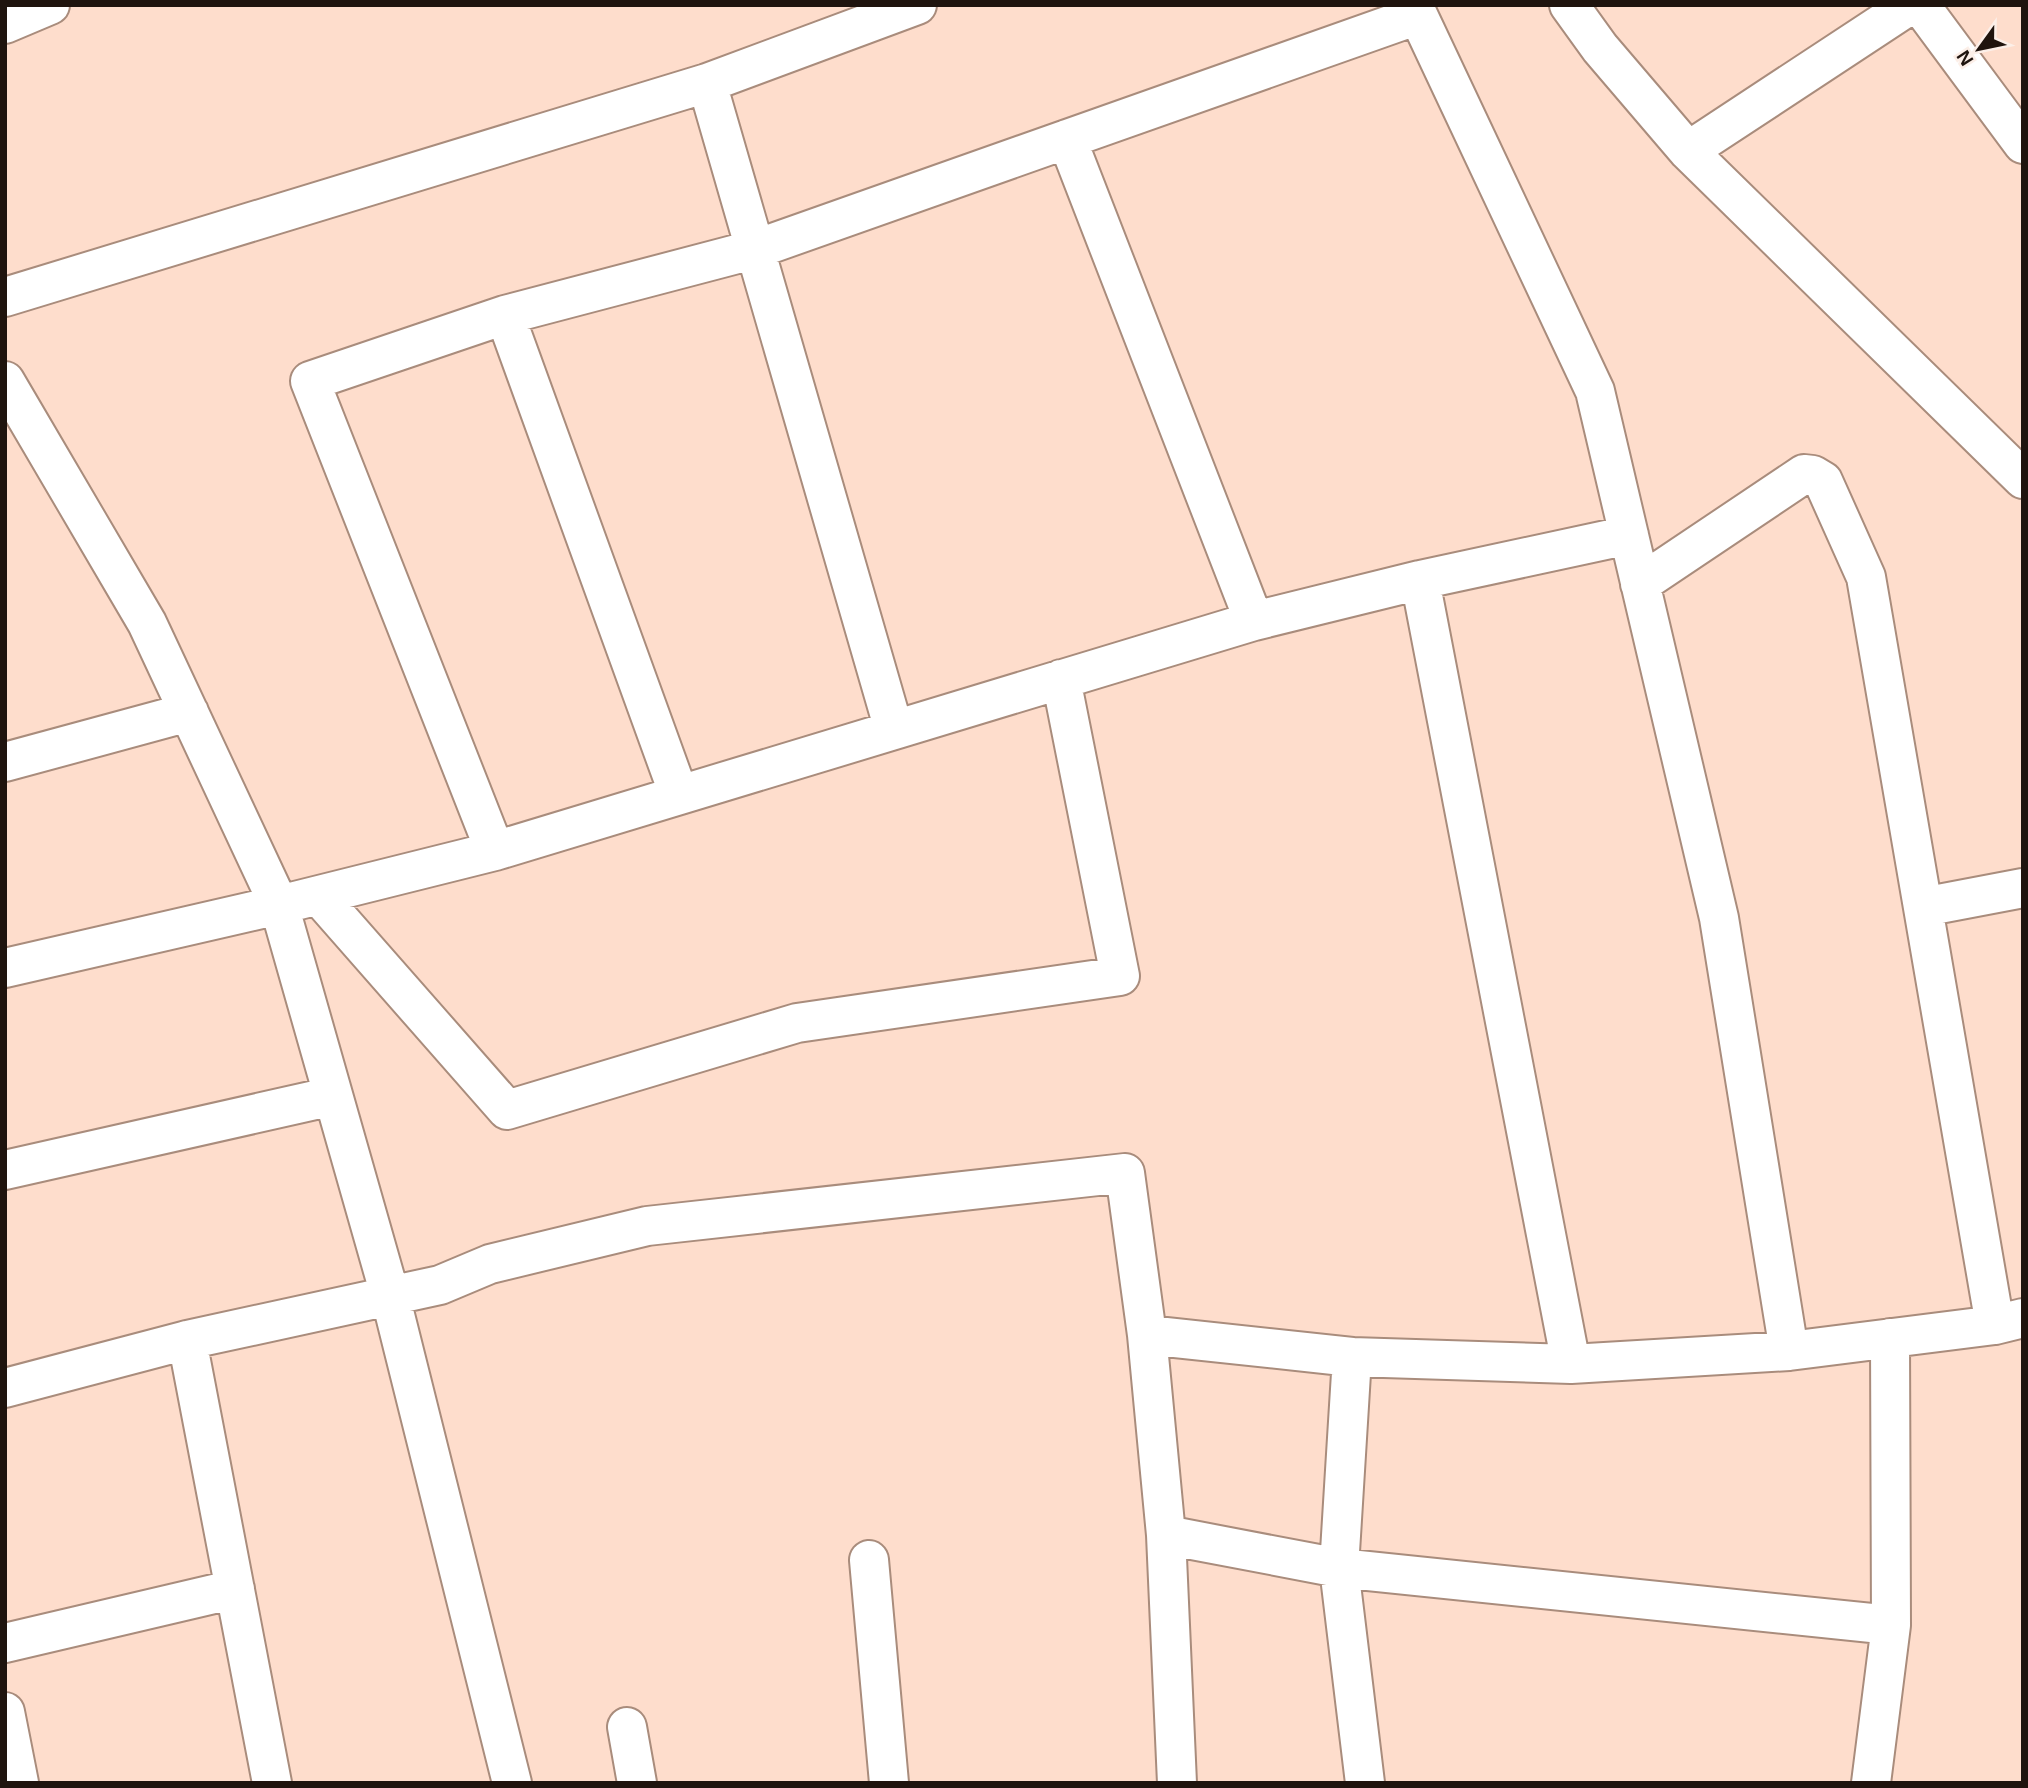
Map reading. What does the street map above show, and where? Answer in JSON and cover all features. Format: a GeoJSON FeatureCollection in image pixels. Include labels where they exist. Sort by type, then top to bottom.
{"type":"FeatureCollection","features":[{"type":"Feature","properties":{"kind":"street"},"geometry":{"type":"LineString","coordinates":[[5,24],[50,5]]}},
{"type":"Feature","properties":{"kind":"street"},"geometry":{"type":"LineString","coordinates":[[5,297],[706,83],[917,5]]}},
{"type":"Feature","properties":{"kind":"street"},"geometry":{"type":"LineString","coordinates":[[1569,5],[1600,48],[1688,152],[2023,479]]}},
{"type":"Feature","properties":{"kind":"street"},"geometry":{"type":"LineString","coordinates":[[1688,152],[1910,5]]}},
{"type":"Feature","properties":{"kind":"street"},"geometry":{"type":"LineString","coordinates":[[1920,5],[2023,144]]}},
{"type":"Feature","properties":{"kind":"street"},"geometry":{"type":"LineString","coordinates":[[495,851],[310,381],[505,315],[756,248],[1430,10],[1595,391],[1719,918],[1789,1351]]}},
{"type":"Feature","properties":{"kind":"street"},"geometry":{"type":"LineString","coordinates":[[706,83],[894,730]]}},
{"type":"Feature","properties":{"kind":"street"},"geometry":{"type":"LineString","coordinates":[[1066,139],[1254,621]]}},
{"type":"Feature","properties":{"kind":"street"},"geometry":{"type":"LineString","coordinates":[[505,315],[679,795]]}},
{"type":"Feature","properties":{"kind":"street"},"geometry":{"type":"LineString","coordinates":[[5,381],[147,623],[279,905],[390,1295],[512,1783]]}},
{"type":"Feature","properties":{"kind":"street"},"geometry":{"type":"LineString","coordinates":[[1147,1335],[1352,1357],[1571,1364],[1789,1351],[2009,1321],[1923,907],[1866,577],[1823,481],[1813,475],[1804,474],[1640,584]]}},
{"type":"Feature","properties":{"kind":"street"},"geometry":{"type":"LineString","coordinates":[[5,968],[319,896],[495,851],[1254,621],[1420,580],[1629,535]]}},
{"type":"Feature","properties":{"kind":"street"},"geometry":{"type":"LineString","coordinates":[[1420,580],[1571,1364]]}},
{"type":"Feature","properties":{"kind":"street"},"geometry":{"type":"LineString","coordinates":[[319,896],[507,1110],[797,1023],[1119,976],[1061,679]]}},
{"type":"Feature","properties":{"kind":"street"},"geometry":{"type":"LineString","coordinates":[[5,762],[188,712]]}},
{"type":"Feature","properties":{"kind":"street"},"geometry":{"type":"LineString","coordinates":[[1923,907],[2023,888]]}},
{"type":"Feature","properties":{"kind":"street"},"geometry":{"type":"LineString","coordinates":[[5,1170],[333,1096]]}},
{"type":"Feature","properties":{"kind":"street"},"geometry":{"type":"LineString","coordinates":[[5,1388],[187,1340],[440,1285],[490,1264],[647,1226],[1125,1173],[1147,1335],[1166,1535],[1177,1783]]}},
{"type":"Feature","properties":{"kind":"street"},"geometry":{"type":"LineString","coordinates":[[1871,1783],[1891,1625],[1890,1338]]}},
{"type":"Feature","properties":{"kind":"street"},"geometry":{"type":"LineString","coordinates":[[187,1340],[272,1783]]}},
{"type":"Feature","properties":{"kind":"street"},"geometry":{"type":"LineString","coordinates":[[1352,1357],[1339,1568],[1365,1783]]}},
{"type":"Feature","properties":{"kind":"street"},"geometry":{"type":"LineString","coordinates":[[1166,1535],[1339,1568],[1891,1625]]}},
{"type":"Feature","properties":{"kind":"street"},"geometry":{"type":"LineString","coordinates":[[869,1560],[889,1783]]}},
{"type":"Feature","properties":{"kind":"street"},"geometry":{"type":"LineString","coordinates":[[5,1643],[235,1589]]}},
{"type":"Feature","properties":{"kind":"street"},"geometry":{"type":"LineString","coordinates":[[5,1712],[19,1783]]}},
{"type":"Feature","properties":{"kind":"street"},"geometry":{"type":"LineString","coordinates":[[626,1727],[637,1783]]}}]}
